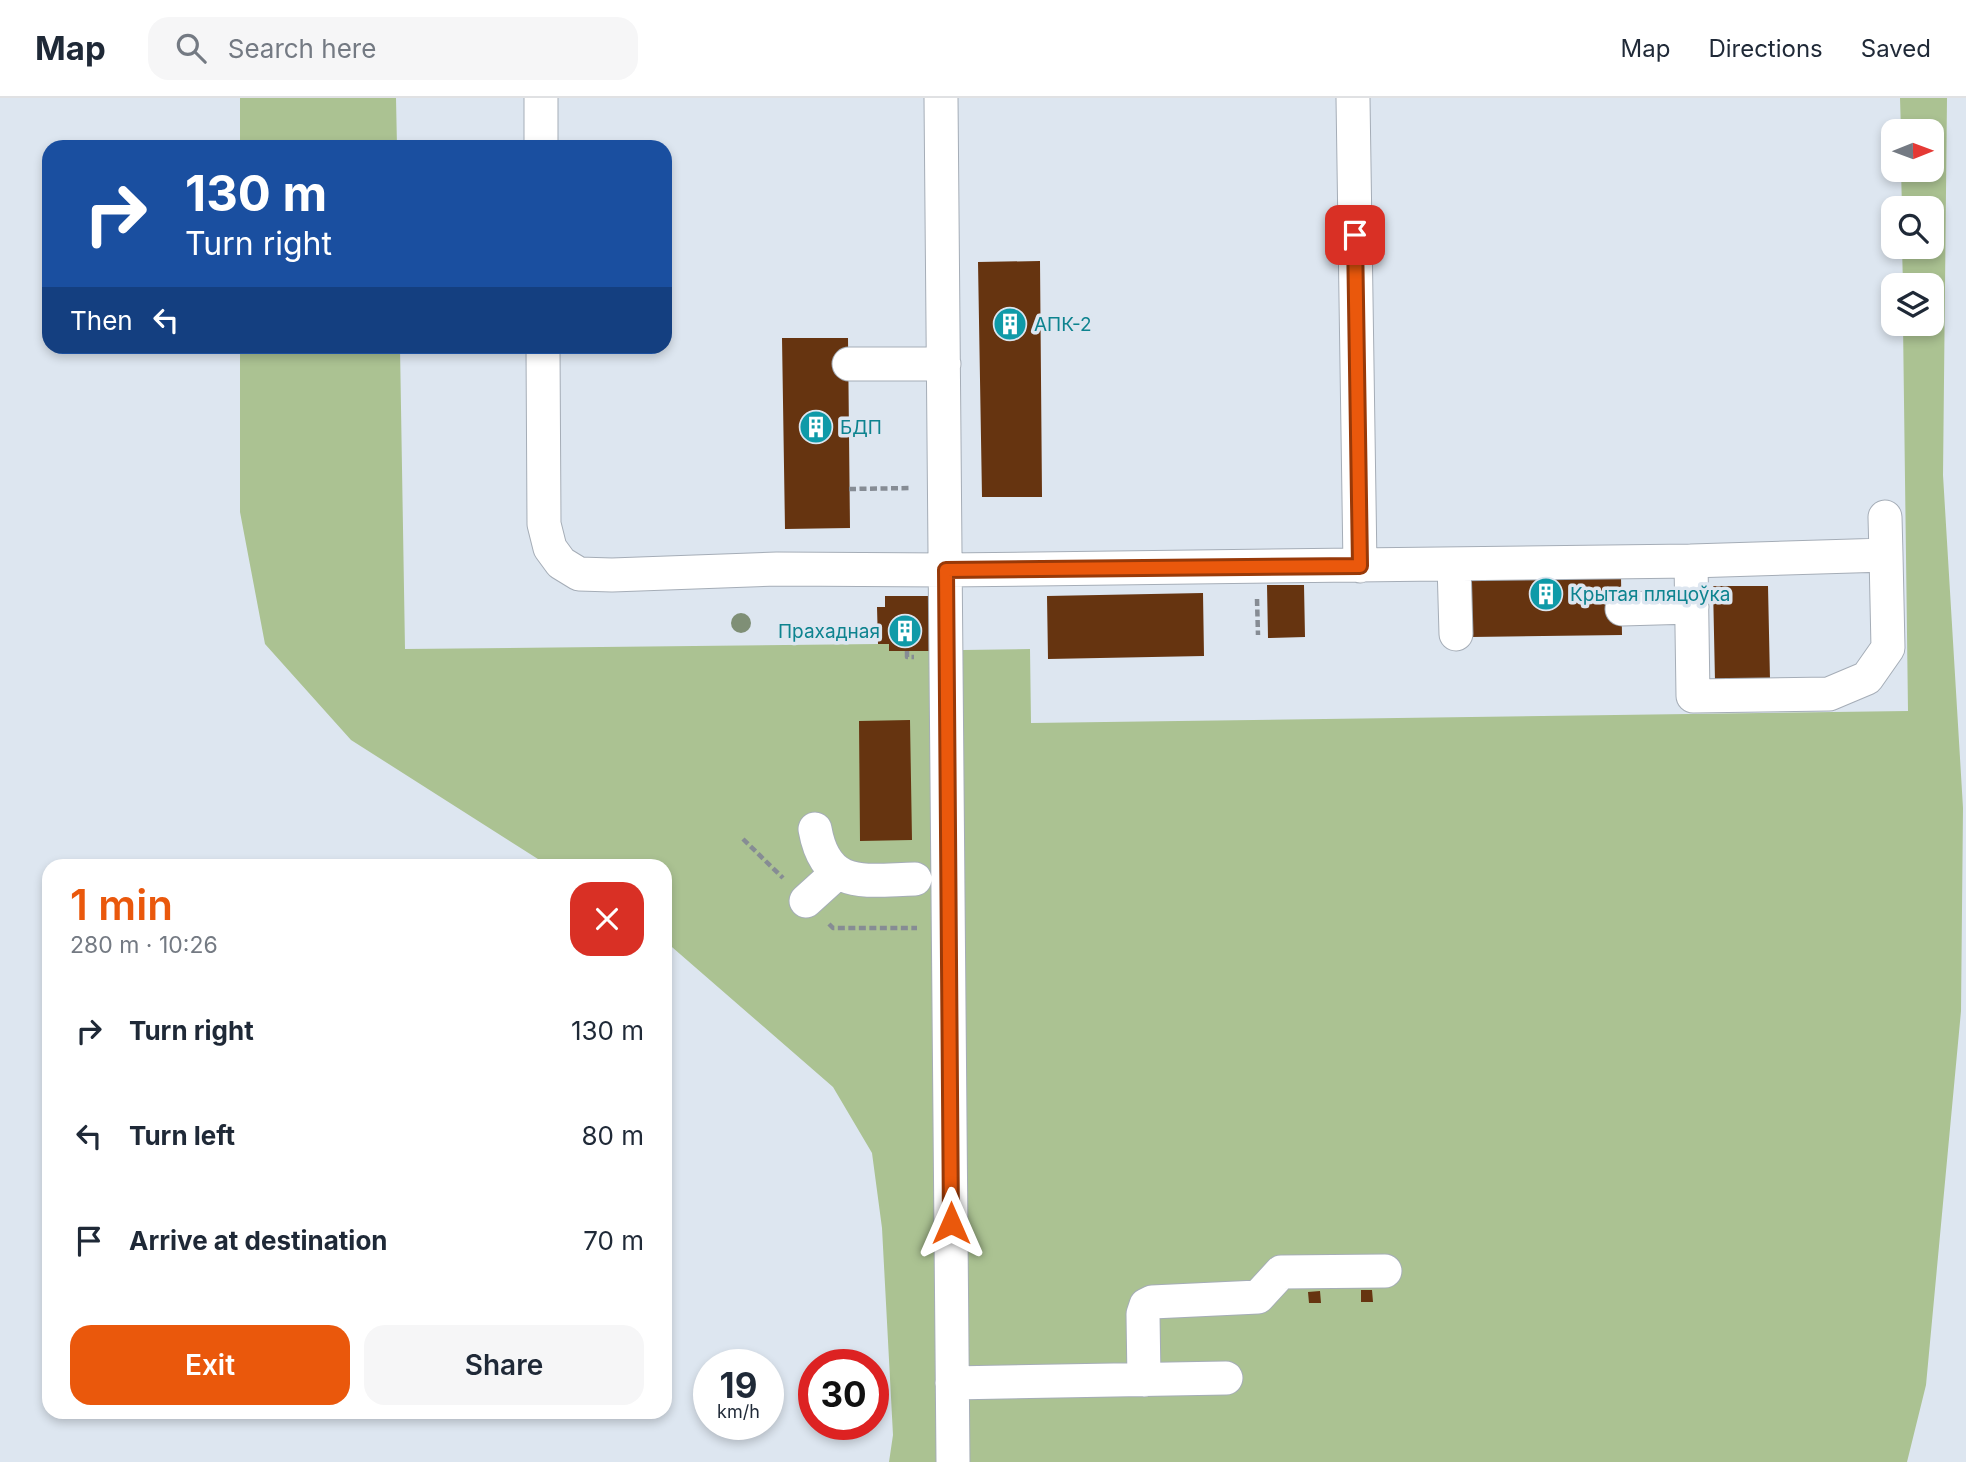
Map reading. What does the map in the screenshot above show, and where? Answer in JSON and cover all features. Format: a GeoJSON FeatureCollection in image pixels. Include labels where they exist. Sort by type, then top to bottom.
{"type":"FeatureCollection","features":[{"type":"Feature","properties":{"kind":"street"},"geometry":{"type":"LineString","coordinates":[[541,98],[541,140]]}},
{"type":"Feature","properties":{"kind":"street"},"geometry":{"type":"LineString","coordinates":[[941,98],[953,1462]]}},
{"type":"Feature","properties":{"kind":"street"},"geometry":{"type":"LineString","coordinates":[[1353,98],[1360,566]]}},
{"type":"Feature","properties":{"kind":"street"},"geometry":{"type":"LineString","coordinates":[[543,354],[544,524],[550,548],[561,563],[579,574],[777,569],[1360,566],[1886,555]]}},
{"type":"Feature","properties":{"kind":"street"},"geometry":{"type":"LineString","coordinates":[[849,364],[944,363]]}},
{"type":"Feature","properties":{"kind":"street"},"geometry":{"type":"LineString","coordinates":[[1691,561],[1693,696],[1829,694],[1867,678],[1888,648],[1885,517]]}},
{"type":"Feature","properties":{"kind":"street"},"geometry":{"type":"LineString","coordinates":[[1454,564],[1456,634]]}},
{"type":"Feature","properties":{"kind":"street"},"geometry":{"type":"LineString","coordinates":[[1622,609],[1692,607]]}},
{"type":"Feature","properties":{"kind":"street"},"geometry":{"type":"LineString","coordinates":[[815,829],[818,849],[838,872],[852,880],[915,879]]}},
{"type":"Feature","properties":{"kind":"street"},"geometry":{"type":"LineString","coordinates":[[806,901],[838,872]]}},
{"type":"Feature","properties":{"kind":"street"},"geometry":{"type":"LineString","coordinates":[[1144,1380],[1143,1314],[1146,1305],[1153,1302],[1258,1297],[1281,1272],[1385,1271]]}},
{"type":"Feature","properties":{"kind":"street"},"geometry":{"type":"LineString","coordinates":[[952,1383],[1226,1378]]}},
{"type":"Feature","properties":{"kind":"path"},"geometry":{"type":"LineString","coordinates":[[849,489],[946,487]]}},
{"type":"Feature","properties":{"kind":"green space"},"geometry":{"type":"Polygon","coordinates":[[[240,98],[396,98],[397,140],[240,140],[240,98]]]}},
{"type":"Feature","properties":{"kind":"green space"},"geometry":{"type":"Polygon","coordinates":[[[1900,98],[1947,98],[1943,475],[1963,808],[1961,1011],[1926,1385],[1907,1462],[889,1462],[893,1435],[889,1349],[882,1228],[872,1153],[833,1087],[672,947],[672,859],[538,859],[351,740],[265,644],[240,512],[240,354],[400,354],[405,649],[889,644],[890,651],[1030,649],[1031,723],[1908,711],[1903,336],[1944,336],[1944,273],[1903,273],[1902,259],[1944,259],[1944,196],[1902,196],[1901,182],[1944,182],[1944,119],[1901,119],[1900,98]]]}},
{"type":"Feature","properties":{"kind":"building","name":"АПК-2"},"geometry":{"type":"Polygon","coordinates":[[[1040,261],[1042,497],[982,497],[978,262],[1040,261]]]}},
{"type":"Feature","properties":{"kind":"building","name":"БДП"},"geometry":{"type":"Polygon","coordinates":[[[782,338],[848,338],[850,528],[785,529],[782,338]]]}},
{"type":"Feature","properties":{"kind":"building","name":"Крытая пляцоўка"},"geometry":{"type":"Polygon","coordinates":[[[1621,577],[1622,635],[1471,637],[1470,579],[1621,577]]]}},
{"type":"Feature","properties":{"kind":"building"},"geometry":{"type":"Polygon","coordinates":[[[1267,585],[1304,585],[1305,637],[1268,638],[1267,585]]]}},
{"type":"Feature","properties":{"kind":"building"},"geometry":{"type":"Polygon","coordinates":[[[1713,586],[1768,586],[1770,680],[1715,681],[1713,586]]]}},
{"type":"Feature","properties":{"kind":"building"},"geometry":{"type":"Polygon","coordinates":[[[1203,593],[1204,656],[1048,659],[1047,596],[1203,593]]]}},
{"type":"Feature","properties":{"kind":"building","name":"Прахадная"},"geometry":{"type":"Polygon","coordinates":[[[885,596],[931,596],[932,651],[889,651],[889,644],[878,644],[877,607],[885,607],[885,596]]]}},
{"type":"Feature","properties":{"kind":"building"},"geometry":{"type":"Polygon","coordinates":[[[910,720],[912,840],[860,841],[859,721],[910,720]]]}},
{"type":"Feature","properties":{"kind":"building"},"geometry":{"type":"Polygon","coordinates":[[[1361,1290],[1372,1290],[1373,1302],[1361,1302],[1361,1290]]]}},
{"type":"Feature","properties":{"kind":"building"},"geometry":{"type":"Polygon","coordinates":[[[1320,1291],[1321,1303],[1309,1303],[1308,1292],[1320,1291]]]}},
{"type":"Feature","properties":{"kind":"place","name":"АПК-2"},"geometry":{"type":"Point","coordinates":[1010,324]}},
{"type":"Feature","properties":{"kind":"place","name":"БДП"},"geometry":{"type":"Point","coordinates":[816,427]}},
{"type":"Feature","properties":{"kind":"place","name":"Крытая пляцоўка"},"geometry":{"type":"Point","coordinates":[1546,594]}},
{"type":"Feature","properties":{"kind":"place","name":"Прахадная"},"geometry":{"type":"Point","coordinates":[905,631]}},
{"type":"Feature","properties":{"kind":"route"},"geometry":{"type":"LineString","coordinates":[[951,1223],[946,570],[1360,566],[1355,235]]}}]}
